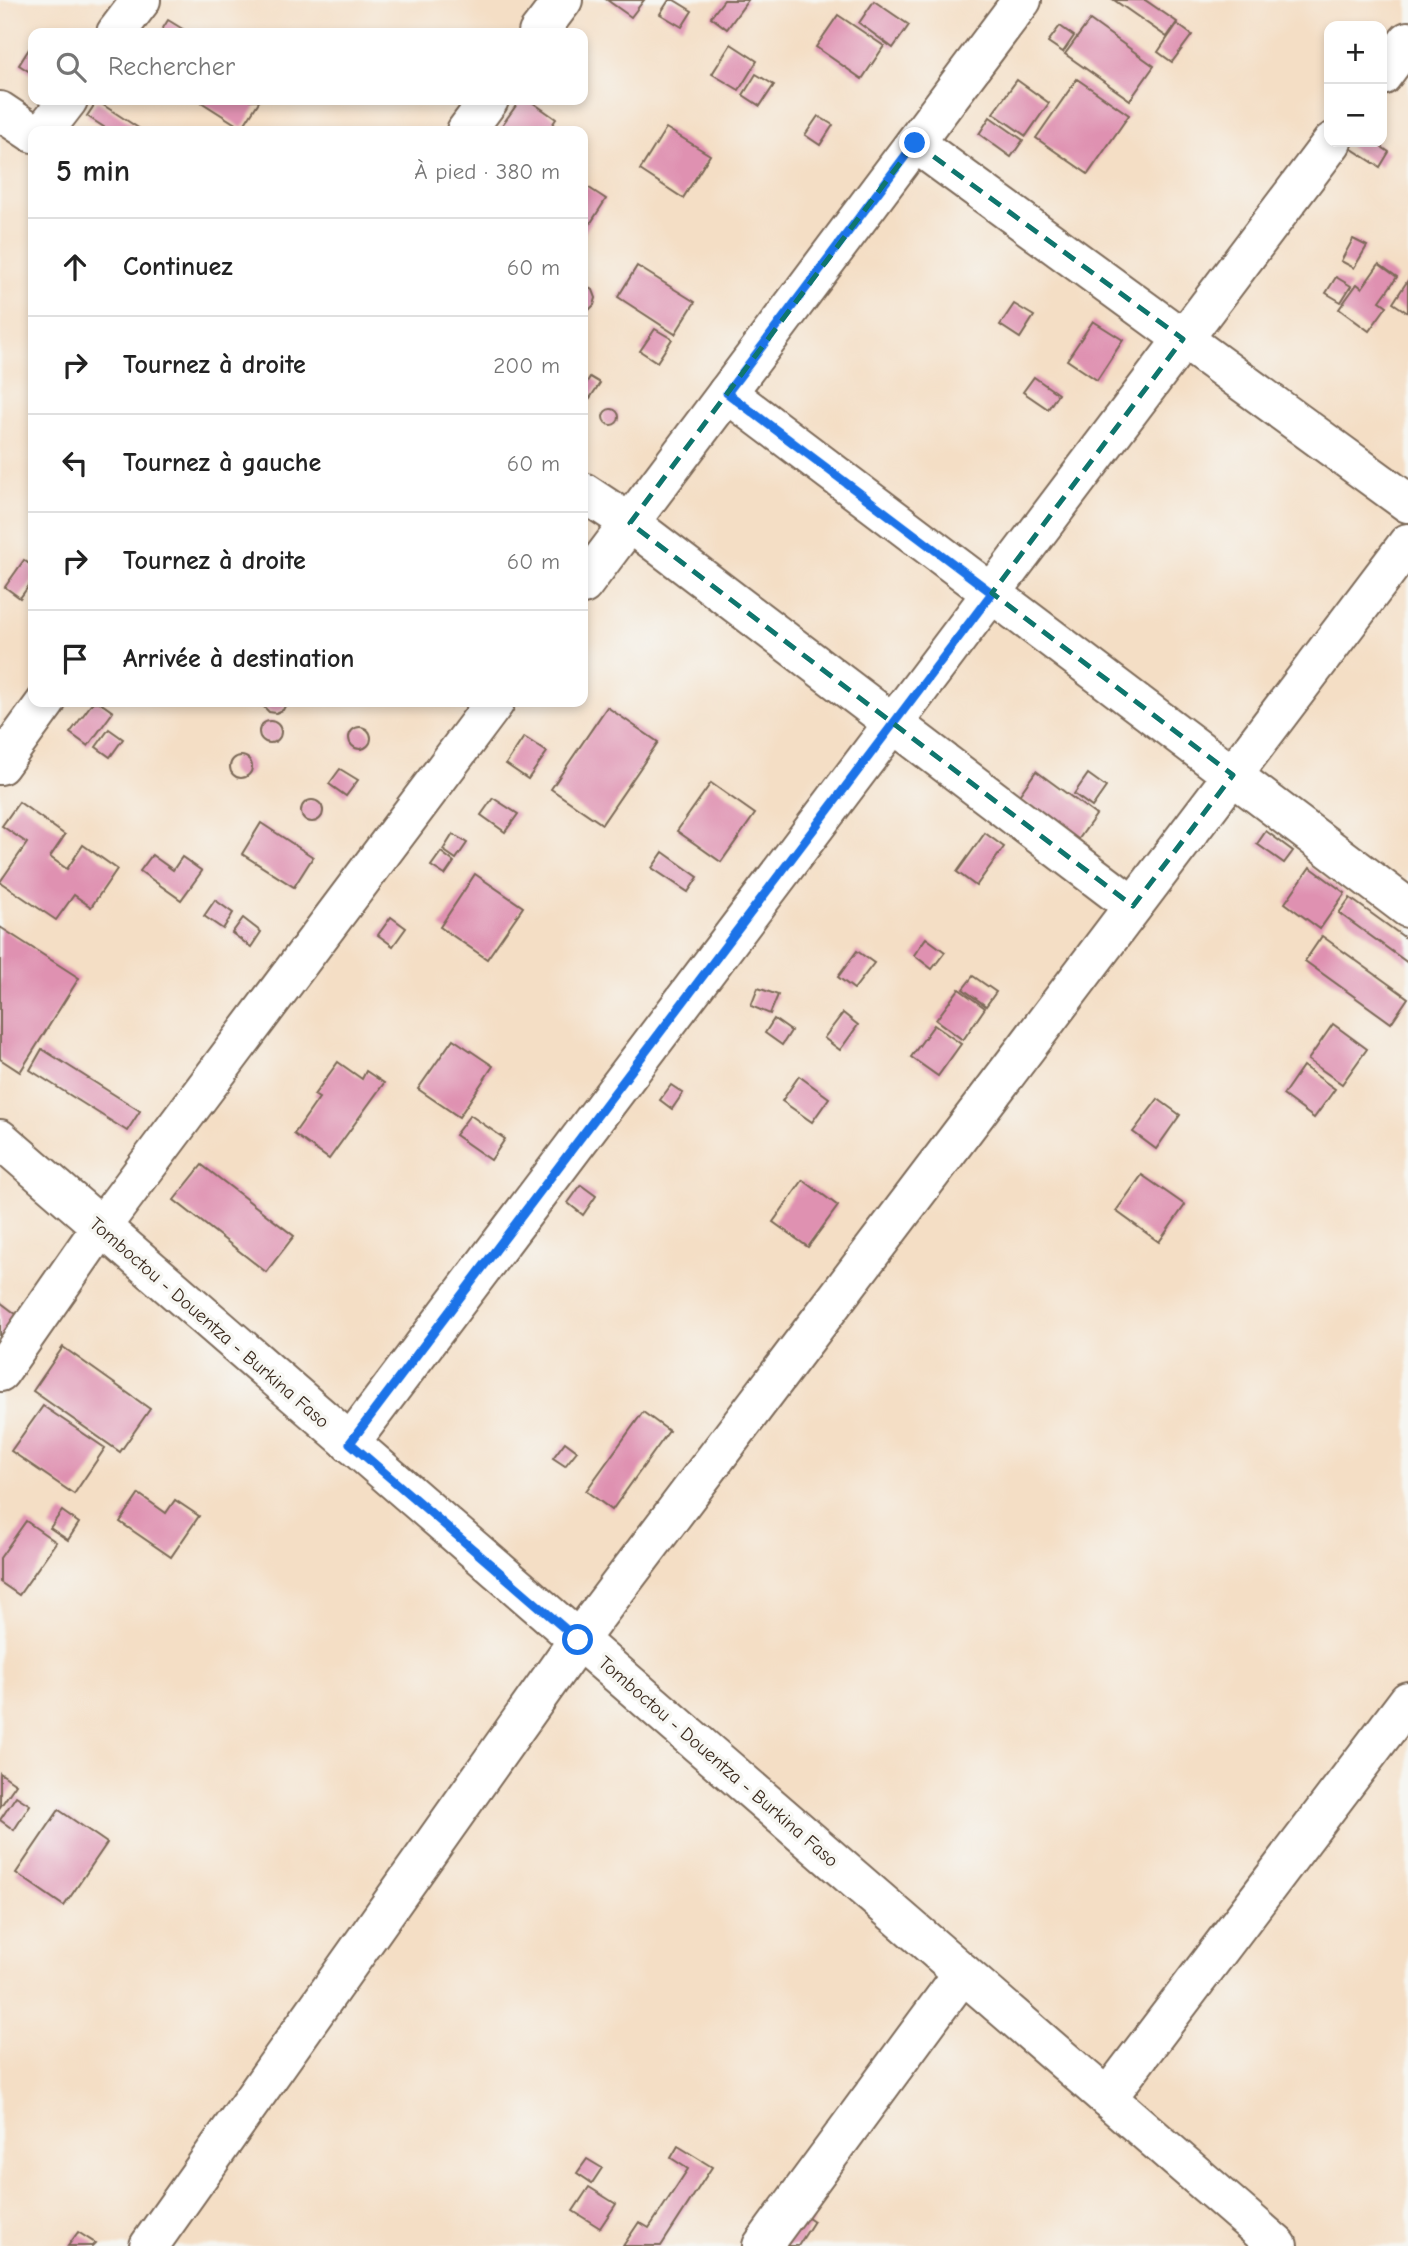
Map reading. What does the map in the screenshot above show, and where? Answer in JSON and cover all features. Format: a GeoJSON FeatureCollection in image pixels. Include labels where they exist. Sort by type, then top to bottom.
{"type":"FeatureCollection","features":[{"type":"Feature","properties":{"kind":"street"},"geometry":{"type":"LineString","coordinates":[[120,28],[141,0]]}},
{"type":"Feature","properties":{"kind":"street"},"geometry":{"type":"LineString","coordinates":[[542,28],[563,0]]}},
{"type":"Feature","properties":{"kind":"street"},"geometry":{"type":"LineString","coordinates":[[588,579],[1022,0]]}},
{"type":"Feature","properties":{"kind":"street"},"geometry":{"type":"LineString","coordinates":[[1387,69],[1408,41]]}},
{"type":"Feature","properties":{"kind":"street"},"geometry":{"type":"LineString","coordinates":[[48,126],[64,105]]}},
{"type":"Feature","properties":{"kind":"street"},"geometry":{"type":"LineString","coordinates":[[470,126],[485,105]]}},
{"type":"Feature","properties":{"kind":"street"},"geometry":{"type":"LineString","coordinates":[[0,111],[28,130]]}},
{"type":"Feature","properties":{"kind":"street"},"geometry":{"type":"LineString","coordinates":[[915,143],[1408,503]]}},
{"type":"Feature","properties":{"kind":"street"},"geometry":{"type":"LineString","coordinates":[[350,1443],[1328,147]]}},
{"type":"Feature","properties":{"kind":"street"},"geometry":{"type":"LineString","coordinates":[[727,393],[1408,908]]}},
{"type":"Feature","properties":{"kind":"street"},"geometry":{"type":"LineString","coordinates":[[588,495],[630,523],[1133,906]]}},
{"type":"Feature","properties":{"kind":"street"},"geometry":{"type":"LineString","coordinates":[[149,2246],[578,1640],[1408,543]]}},
{"type":"Feature","properties":{"kind":"street"},"geometry":{"type":"LineString","coordinates":[[0,765],[42,707]]}},
{"type":"Feature","properties":{"kind":"street"},"geometry":{"type":"LineString","coordinates":[[0,1372],[101,1227],[491,707]]}},
{"type":"Feature","properties":{"kind":"street","name":"Tomboctou - Douentza - Burkina Faso"},"geometry":{"type":"LineString","coordinates":[[0,1139],[1279,2246]]}},
{"type":"Feature","properties":{"kind":"street"},"geometry":{"type":"LineString","coordinates":[[1107,2098],[1408,1701]]}},
{"type":"Feature","properties":{"kind":"street"},"geometry":{"type":"LineString","coordinates":[[762,2246],[963,1973]]}},
{"type":"Feature","properties":{"kind":"highlighted area"},"geometry":{"type":"Polygon","coordinates":[[[915,143],[1183,339],[992,593],[1233,775],[1133,906],[630,523],[915,143]]]}},
{"type":"Feature","properties":{"kind":"building"},"geometry":{"type":"Polygon","coordinates":[[[607,0],[644,0],[631,17],[607,0]]]}},
{"type":"Feature","properties":{"kind":"building"},"geometry":{"type":"Polygon","coordinates":[[[669,0],[674,0],[692,11],[682,27],[660,14],[669,0]]]}},
{"type":"Feature","properties":{"kind":"building"},"geometry":{"type":"Polygon","coordinates":[[[724,0],[748,0],[727,29],[711,17],[724,0]]]}},
{"type":"Feature","properties":{"kind":"building"},"geometry":{"type":"Polygon","coordinates":[[[1114,0],[1145,0],[1177,22],[1167,37],[1114,0]]]}},
{"type":"Feature","properties":{"kind":"building"},"geometry":{"type":"Polygon","coordinates":[[[874,1],[909,25],[893,48],[859,23],[874,1]]]}},
{"type":"Feature","properties":{"kind":"building"},"geometry":{"type":"Polygon","coordinates":[[[838,15],[884,46],[862,79],[816,47],[838,15]]]}},
{"type":"Feature","properties":{"kind":"building"},"geometry":{"type":"Polygon","coordinates":[[[168,20],[181,28],[163,28],[168,20]]]}},
{"type":"Feature","properties":{"kind":"building"},"geometry":{"type":"Polygon","coordinates":[[[1090,20],[1154,66],[1130,100],[1065,54],[1090,20]]]}},
{"type":"Feature","properties":{"kind":"building"},"geometry":{"type":"Polygon","coordinates":[[[1177,24],[1192,35],[1172,62],[1158,52],[1177,24]]]}},
{"type":"Feature","properties":{"kind":"building"},"geometry":{"type":"Polygon","coordinates":[[[1060,26],[1074,36],[1063,52],[1048,42],[1060,26]]]}},
{"type":"Feature","properties":{"kind":"building"},"geometry":{"type":"Polygon","coordinates":[[[731,44],[757,61],[739,90],[712,74],[731,44]]]}},
{"type":"Feature","properties":{"kind":"building"},"geometry":{"type":"Polygon","coordinates":[[[28,51],[28,71],[19,65],[28,51]]]}},
{"type":"Feature","properties":{"kind":"building"},"geometry":{"type":"Polygon","coordinates":[[[756,74],[774,85],[760,106],[743,95],[756,74]]]}},
{"type":"Feature","properties":{"kind":"building"},"geometry":{"type":"Polygon","coordinates":[[[1077,79],[1129,115],[1088,174],[1036,138],[1077,79]]]}},
{"type":"Feature","properties":{"kind":"building"},"geometry":{"type":"Polygon","coordinates":[[[1017,80],[1049,103],[1026,136],[993,113],[1017,80]]]}},
{"type":"Feature","properties":{"kind":"building"},"geometry":{"type":"Polygon","coordinates":[[[94,105],[103,105],[135,126],[102,126],[87,116],[94,105]]]}},
{"type":"Feature","properties":{"kind":"building"},"geometry":{"type":"Polygon","coordinates":[[[206,105],[257,105],[243,126],[239,126],[206,105]]]}},
{"type":"Feature","properties":{"kind":"building"},"geometry":{"type":"Polygon","coordinates":[[[516,105],[536,105],[556,119],[551,126],[502,126],[516,105]]]}},
{"type":"Feature","properties":{"kind":"building"},"geometry":{"type":"Polygon","coordinates":[[[818,116],[833,125],[820,145],[805,135],[818,116]]]}},
{"type":"Feature","properties":{"kind":"building"},"geometry":{"type":"Polygon","coordinates":[[[990,117],[1023,140],[1011,157],[979,134],[990,117]]]}},
{"type":"Feature","properties":{"kind":"building"},"geometry":{"type":"Polygon","coordinates":[[[666,128],[710,155],[683,198],[640,170],[666,128]]]}},
{"type":"Feature","properties":{"kind":"building"},"geometry":{"type":"Polygon","coordinates":[[[1349,147],[1382,147],[1389,152],[1380,167],[1349,147]]]}},
{"type":"Feature","properties":{"kind":"building"},"geometry":{"type":"Polygon","coordinates":[[[588,187],[606,199],[588,227],[588,187]]]}},
{"type":"Feature","properties":{"kind":"building"},"geometry":{"type":"Polygon","coordinates":[[[1353,239],[1367,246],[1354,268],[1341,261],[1353,239]]]}},
{"type":"Feature","properties":{"kind":"building"},"geometry":{"type":"Polygon","coordinates":[[[1379,264],[1397,277],[1380,301],[1387,306],[1369,331],[1339,309],[1357,284],[1362,288],[1379,264]]]}},
{"type":"Feature","properties":{"kind":"building"},"geometry":{"type":"Polygon","coordinates":[[[637,266],[695,302],[675,334],[618,297],[637,266]]]}},
{"type":"Feature","properties":{"kind":"building"},"geometry":{"type":"Polygon","coordinates":[[[1336,277],[1351,286],[1341,302],[1326,293],[1336,277]]]}},
{"type":"Feature","properties":{"kind":"building"},"geometry":{"type":"Polygon","coordinates":[[[1408,280],[1408,313],[1393,303],[1408,280]]]}},
{"type":"Feature","properties":{"kind":"building"},"geometry":{"type":"Polygon","coordinates":[[[588,288],[593,290],[596,298],[588,311],[588,288]]]}},
{"type":"Feature","properties":{"kind":"building"},"geometry":{"type":"Polygon","coordinates":[[[1014,304],[1034,316],[1020,338],[1000,325],[1014,304]]]}},
{"type":"Feature","properties":{"kind":"building"},"geometry":{"type":"Polygon","coordinates":[[[1093,321],[1123,340],[1097,380],[1067,360],[1093,321]]]}},
{"type":"Feature","properties":{"kind":"building"},"geometry":{"type":"Polygon","coordinates":[[[655,329],[672,339],[657,362],[640,351],[655,329]]]}},
{"type":"Feature","properties":{"kind":"building"},"geometry":{"type":"Polygon","coordinates":[[[590,377],[600,383],[590,398],[588,397],[590,377]]]}},
{"type":"Feature","properties":{"kind":"building"},"geometry":{"type":"Polygon","coordinates":[[[1034,377],[1058,394],[1048,409],[1023,392],[1034,377]]]}},
{"type":"Feature","properties":{"kind":"building"},"geometry":{"type":"Polygon","coordinates":[[[608,409],[614,409],[619,417],[617,423],[608,425],[603,420],[603,414],[608,409]]]}},
{"type":"Feature","properties":{"kind":"building"},"geometry":{"type":"Polygon","coordinates":[[[24,560],[28,563],[28,587],[20,598],[5,587],[24,560]]]}},
{"type":"Feature","properties":{"kind":"building"},"geometry":{"type":"Polygon","coordinates":[[[89,707],[106,707],[113,712],[88,746],[70,733],[89,707]]]}},
{"type":"Feature","properties":{"kind":"building"},"geometry":{"type":"Polygon","coordinates":[[[264,707],[284,707],[276,713],[269,712],[264,707]]]}},
{"type":"Feature","properties":{"kind":"building"},"geometry":{"type":"Polygon","coordinates":[[[607,707],[658,742],[602,824],[551,789],[607,707]]]}},
{"type":"Feature","properties":{"kind":"building"},"geometry":{"type":"Polygon","coordinates":[[[266,721],[274,721],[281,728],[281,736],[274,743],[266,743],[259,736],[259,728],[266,721]]]}},
{"type":"Feature","properties":{"kind":"building"},"geometry":{"type":"Polygon","coordinates":[[[356,727],[364,727],[371,734],[371,742],[364,749],[356,749],[349,742],[349,734],[356,727]]]}},
{"type":"Feature","properties":{"kind":"building"},"geometry":{"type":"Polygon","coordinates":[[[109,729],[123,739],[110,757],[96,747],[109,729]]]}},
{"type":"Feature","properties":{"kind":"building"},"geometry":{"type":"Polygon","coordinates":[[[524,737],[547,752],[528,779],[506,764],[524,737]]]}},
{"type":"Feature","properties":{"kind":"building"},"geometry":{"type":"Polygon","coordinates":[[[241,756],[249,759],[252,767],[249,775],[241,778],[233,775],[230,767],[233,759],[241,756]]]}},
{"type":"Feature","properties":{"kind":"building"},"geometry":{"type":"Polygon","coordinates":[[[340,769],[358,780],[346,796],[329,784],[340,769]]]}},
{"type":"Feature","properties":{"kind":"building"},"geometry":{"type":"Polygon","coordinates":[[[1036,771],[1096,815],[1078,840],[1018,797],[1036,771]]]}},
{"type":"Feature","properties":{"kind":"building"},"geometry":{"type":"Polygon","coordinates":[[[1088,774],[1106,787],[1092,807],[1074,794],[1088,774]]]}},
{"type":"Feature","properties":{"kind":"building"},"geometry":{"type":"Polygon","coordinates":[[[711,783],[755,814],[721,862],[677,831],[711,783]]]}},
{"type":"Feature","properties":{"kind":"building"},"geometry":{"type":"Polygon","coordinates":[[[493,798],[518,814],[505,832],[481,815],[493,798]]]}},
{"type":"Feature","properties":{"kind":"building"},"geometry":{"type":"Polygon","coordinates":[[[312,800],[320,803],[323,811],[320,819],[312,822],[304,819],[301,811],[304,803],[312,800]]]}},
{"type":"Feature","properties":{"kind":"building"},"geometry":{"type":"Polygon","coordinates":[[[19,802],[65,835],[50,857],[67,869],[83,845],[117,869],[91,907],[74,895],[56,920],[0,882],[27,843],[2,826],[19,802]]]}},
{"type":"Feature","properties":{"kind":"building"},"geometry":{"type":"Polygon","coordinates":[[[261,823],[313,857],[294,887],[242,854],[261,823]]]}},
{"type":"Feature","properties":{"kind":"building"},"geometry":{"type":"Polygon","coordinates":[[[1266,831],[1293,851],[1284,863],[1257,844],[1266,831]]]}},
{"type":"Feature","properties":{"kind":"building"},"geometry":{"type":"Polygon","coordinates":[[[985,833],[1004,847],[976,886],[957,872],[985,833]]]}},
{"type":"Feature","properties":{"kind":"building"},"geometry":{"type":"Polygon","coordinates":[[[453,834],[467,843],[456,859],[443,850],[453,834]]]}},
{"type":"Feature","properties":{"kind":"building"},"geometry":{"type":"Polygon","coordinates":[[[441,852],[454,862],[445,875],[431,866],[441,852]]]}},
{"type":"Feature","properties":{"kind":"building"},"geometry":{"type":"Polygon","coordinates":[[[663,852],[698,877],[688,892],[652,868],[663,852]]]}},
{"type":"Feature","properties":{"kind":"building"},"geometry":{"type":"Polygon","coordinates":[[[152,855],[173,870],[182,857],[202,871],[181,900],[140,871],[152,855]]]}},
{"type":"Feature","properties":{"kind":"building"},"geometry":{"type":"Polygon","coordinates":[[[1310,867],[1345,893],[1320,929],[1285,903],[1310,867]]]}},
{"type":"Feature","properties":{"kind":"building"},"geometry":{"type":"Polygon","coordinates":[[[475,874],[523,907],[487,959],[440,927],[475,874]]]}},
{"type":"Feature","properties":{"kind":"building"},"geometry":{"type":"Polygon","coordinates":[[[1350,898],[1408,940],[1408,963],[1339,913],[1350,898]]]}},
{"type":"Feature","properties":{"kind":"building"},"geometry":{"type":"Polygon","coordinates":[[[215,900],[233,913],[223,929],[204,916],[215,900]]]}},
{"type":"Feature","properties":{"kind":"building"},"geometry":{"type":"Polygon","coordinates":[[[391,917],[406,928],[393,946],[378,935],[391,917]]]}},
{"type":"Feature","properties":{"kind":"building"},"geometry":{"type":"Polygon","coordinates":[[[243,918],[261,932],[251,947],[232,933],[243,918]]]}},
{"type":"Feature","properties":{"kind":"building"},"geometry":{"type":"Polygon","coordinates":[[[0,927],[79,978],[20,1072],[0,1059],[0,927]]]}},
{"type":"Feature","properties":{"kind":"building"},"geometry":{"type":"Polygon","coordinates":[[[1322,936],[1408,998],[1391,1023],[1305,961],[1322,936]]]}},
{"type":"Feature","properties":{"kind":"building"},"geometry":{"type":"Polygon","coordinates":[[[926,938],[945,952],[932,969],[914,955],[926,938]]]}},
{"type":"Feature","properties":{"kind":"building"},"geometry":{"type":"Polygon","coordinates":[[[857,951],[874,963],[854,989],[838,977],[857,951]]]}},
{"type":"Feature","properties":{"kind":"building"},"geometry":{"type":"Polygon","coordinates":[[[973,976],[996,992],[986,1006],[963,989],[973,976]]]}},
{"type":"Feature","properties":{"kind":"building"},"geometry":{"type":"Polygon","coordinates":[[[758,988],[778,995],[770,1014],[751,1006],[758,988]]]}},
{"type":"Feature","properties":{"kind":"building"},"geometry":{"type":"Polygon","coordinates":[[[959,989],[985,1008],[963,1040],[936,1020],[959,989]]]}},
{"type":"Feature","properties":{"kind":"building"},"geometry":{"type":"Polygon","coordinates":[[[843,1013],[858,1025],[840,1050],[824,1038],[843,1013]]]}},
{"type":"Feature","properties":{"kind":"building"},"geometry":{"type":"Polygon","coordinates":[[[774,1019],[791,1031],[782,1045],[765,1033],[774,1019]]]}},
{"type":"Feature","properties":{"kind":"building"},"geometry":{"type":"Polygon","coordinates":[[[1333,1024],[1367,1049],[1342,1084],[1308,1060],[1333,1024]]]}},
{"type":"Feature","properties":{"kind":"building"},"geometry":{"type":"Polygon","coordinates":[[[934,1025],[961,1044],[938,1076],[911,1057],[934,1025]]]}},
{"type":"Feature","properties":{"kind":"building"},"geometry":{"type":"Polygon","coordinates":[[[453,1039],[493,1066],[459,1117],[418,1089],[453,1039]]]}},
{"type":"Feature","properties":{"kind":"building"},"geometry":{"type":"Polygon","coordinates":[[[42,1049],[140,1111],[127,1131],[30,1070],[42,1049]]]}},
{"type":"Feature","properties":{"kind":"building"},"geometry":{"type":"Polygon","coordinates":[[[338,1062],[362,1079],[366,1071],[384,1083],[329,1159],[294,1134],[319,1098],[314,1095],[338,1062]]]}},
{"type":"Feature","properties":{"kind":"building"},"geometry":{"type":"Polygon","coordinates":[[[1303,1066],[1335,1089],[1314,1118],[1283,1095],[1303,1066]]]}},
{"type":"Feature","properties":{"kind":"building"},"geometry":{"type":"Polygon","coordinates":[[[799,1076],[829,1098],[812,1122],[782,1101],[799,1076]]]}},
{"type":"Feature","properties":{"kind":"building"},"geometry":{"type":"Polygon","coordinates":[[[671,1085],[683,1093],[672,1109],[660,1100],[671,1085]]]}},
{"type":"Feature","properties":{"kind":"building"},"geometry":{"type":"Polygon","coordinates":[[[1158,1099],[1180,1115],[1156,1149],[1133,1132],[1158,1099]]]}},
{"type":"Feature","properties":{"kind":"building"},"geometry":{"type":"Polygon","coordinates":[[[470,1115],[505,1139],[491,1160],[455,1135],[470,1115]]]}},
{"type":"Feature","properties":{"kind":"building"},"geometry":{"type":"Polygon","coordinates":[[[202,1165],[294,1236],[266,1272],[174,1200],[202,1165]]]}},
{"type":"Feature","properties":{"kind":"building"},"geometry":{"type":"Polygon","coordinates":[[[1142,1175],[1185,1205],[1159,1242],[1116,1211],[1142,1175]]]}},
{"type":"Feature","properties":{"kind":"building"},"geometry":{"type":"Polygon","coordinates":[[[803,1180],[838,1206],[808,1247],[773,1222],[803,1180]]]}},
{"type":"Feature","properties":{"kind":"building"},"geometry":{"type":"Polygon","coordinates":[[[581,1185],[596,1196],[583,1215],[568,1203],[581,1185]]]}},
{"type":"Feature","properties":{"kind":"building"},"geometry":{"type":"Polygon","coordinates":[[[0,1302],[21,1318],[3,1340],[0,1337],[0,1302]]]}},
{"type":"Feature","properties":{"kind":"building"},"geometry":{"type":"Polygon","coordinates":[[[63,1347],[150,1409],[120,1452],[33,1391],[63,1347]]]}},
{"type":"Feature","properties":{"kind":"building"},"geometry":{"type":"Polygon","coordinates":[[[43,1406],[105,1448],[74,1494],[11,1451],[43,1406]]]}},
{"type":"Feature","properties":{"kind":"building"},"geometry":{"type":"Polygon","coordinates":[[[643,1412],[669,1431],[612,1510],[586,1491],[643,1412]]]}},
{"type":"Feature","properties":{"kind":"building"},"geometry":{"type":"Polygon","coordinates":[[[565,1442],[577,1451],[565,1466],[553,1458],[565,1442]]]}},
{"type":"Feature","properties":{"kind":"building"},"geometry":{"type":"Polygon","coordinates":[[[139,1494],[166,1513],[175,1500],[199,1516],[171,1557],[120,1522],[139,1494]]]}},
{"type":"Feature","properties":{"kind":"building"},"geometry":{"type":"Polygon","coordinates":[[[62,1511],[79,1523],[68,1540],[50,1528],[62,1511]]]}},
{"type":"Feature","properties":{"kind":"building"},"geometry":{"type":"Polygon","coordinates":[[[26,1521],[56,1542],[19,1595],[0,1582],[0,1558],[26,1521]]]}},
{"type":"Feature","properties":{"kind":"building"},"geometry":{"type":"Polygon","coordinates":[[[0,1773],[16,1784],[0,1807],[0,1773]]]}},
{"type":"Feature","properties":{"kind":"building"},"geometry":{"type":"Polygon","coordinates":[[[16,1796],[30,1805],[14,1830],[0,1820],[16,1796]]]}},
{"type":"Feature","properties":{"kind":"building"},"geometry":{"type":"Polygon","coordinates":[[[59,1810],[107,1843],[64,1906],[16,1873],[59,1810]]]}},
{"type":"Feature","properties":{"kind":"building"},"geometry":{"type":"Polygon","coordinates":[[[678,2146],[712,2167],[661,2246],[623,2246],[639,2222],[649,2228],[688,2169],[671,2158],[678,2146]]]}},
{"type":"Feature","properties":{"kind":"building"},"geometry":{"type":"Polygon","coordinates":[[[587,2159],[602,2168],[592,2183],[577,2173],[587,2159]]]}},
{"type":"Feature","properties":{"kind":"building"},"geometry":{"type":"Polygon","coordinates":[[[589,2187],[616,2204],[600,2228],[573,2211],[589,2187]]]}},
{"type":"Feature","properties":{"kind":"building"},"geometry":{"type":"Polygon","coordinates":[[[799,2211],[814,2221],[798,2246],[777,2246],[799,2211]]]}},
{"type":"Feature","properties":{"kind":"building"},"geometry":{"type":"Polygon","coordinates":[[[78,2232],[95,2243],[92,2246],[68,2246],[78,2232]]]}},
{"type":"Feature","properties":{"kind":"route"},"geometry":{"type":"LineString","coordinates":[[578,1640],[350,1443],[992,593],[727,393],[915,143]]}}]}
